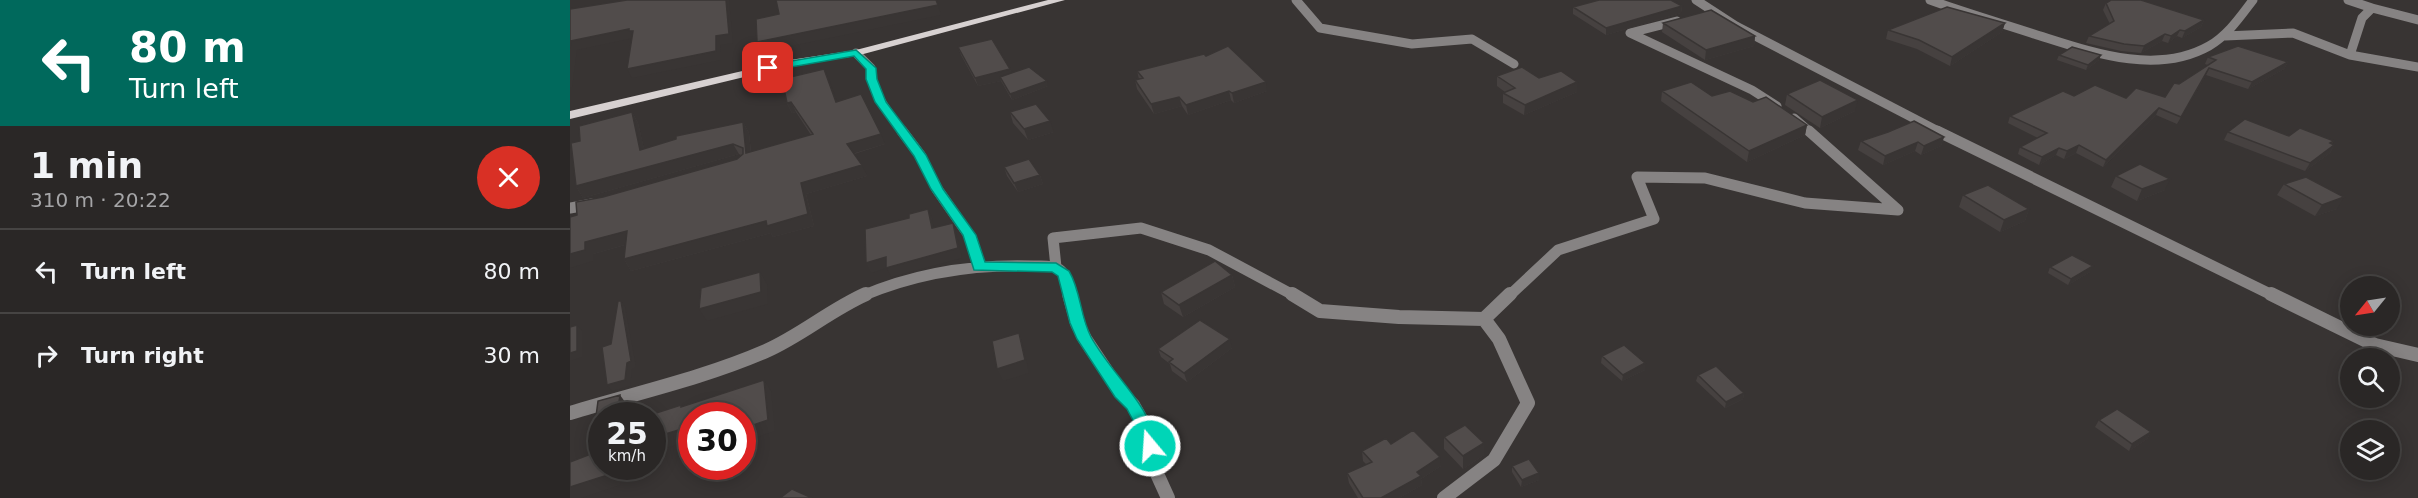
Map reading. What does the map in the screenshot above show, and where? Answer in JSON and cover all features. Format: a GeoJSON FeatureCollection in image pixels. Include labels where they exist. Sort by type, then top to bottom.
{"type":"FeatureCollection","features":[{"type":"Feature","properties":{"kind":"main road"},"geometry":{"type":"LineString","coordinates":[[570,115],[790,63],[856,53],[1060,0]]}},
{"type":"Feature","properties":{"kind":"street"},"geometry":{"type":"LineString","coordinates":[[1296,0],[1320,28],[1413,44],[1472,39],[1514,64]]}},
{"type":"Feature","properties":{"kind":"street"},"geometry":{"type":"LineString","coordinates":[[1696,0],[1699,15]]}},
{"type":"Feature","properties":{"kind":"street"},"geometry":{"type":"LineString","coordinates":[[1930,0],[2082,49],[2142,62],[2184,54],[2225,36],[2293,33],[2350,55],[2418,67]]}},
{"type":"Feature","properties":{"kind":"street"},"geometry":{"type":"LineString","coordinates":[[2225,36],[2241,19],[2253,0]]}},
{"type":"Feature","properties":{"kind":"street"},"geometry":{"type":"LineString","coordinates":[[2348,0],[2418,20]]}},
{"type":"Feature","properties":{"kind":"street"},"geometry":{"type":"LineString","coordinates":[[2350,55],[2362,18],[2372,8]]}},
{"type":"Feature","properties":{"kind":"street"},"geometry":{"type":"LineString","coordinates":[[1056,267],[1053,238],[1141,228],[1209,250],[1258,274],[1320,311],[1399,317],[1484,319],[1558,250],[1654,219],[1637,177],[1705,178],[1806,203],[1898,210],[1803,124],[1752,90],[1630,33],[1699,15],[2375,345],[2418,355]]}},
{"type":"Feature","properties":{"kind":"street"},"geometry":{"type":"LineString","coordinates":[[856,53],[871,68],[871,79],[881,102],[920,155],[937,189],[969,235],[979,267]]}},
{"type":"Feature","properties":{"kind":"street"},"geometry":{"type":"LineString","coordinates":[[570,208],[608,201]]}},
{"type":"Feature","properties":{"kind":"street"},"geometry":{"type":"LineString","coordinates":[[570,413],[717,368],[780,344],[792,339],[835,309],[886,287],[926,275],[979,267],[1056,267],[1064,274],[1077,323],[1085,339],[1121,393],[1133,405],[1146,428],[1153,465],[1168,498]]}},
{"type":"Feature","properties":{"kind":"street"},"geometry":{"type":"LineString","coordinates":[[1444,498],[1494,460],[1528,403],[1499,339],[1484,319]]}},
{"type":"Feature","properties":{"kind":"building"},"geometry":{"type":"Polygon","coordinates":[[[627,0],[726,0],[729,34],[716,36],[716,51],[627,69],[633,31],[629,29],[571,41],[570,49],[570,9],[627,0]]]}},
{"type":"Feature","properties":{"kind":"building"},"geometry":{"type":"Polygon","coordinates":[[[776,0],[936,0],[938,5],[757,42],[756,19],[779,14],[776,0]]]}},
{"type":"Feature","properties":{"kind":"building"},"geometry":{"type":"Polygon","coordinates":[[[1599,0],[1671,0],[1682,6],[1606,28],[1573,7],[1599,0]]]}},
{"type":"Feature","properties":{"kind":"building"},"geometry":{"type":"Polygon","coordinates":[[[2111,0],[2141,0],[2204,20],[2185,31],[2180,30],[2171,36],[2165,34],[2144,46],[2089,36],[2114,21],[2106,3],[2111,0]]]}},
{"type":"Feature","properties":{"kind":"building"},"geometry":{"type":"Polygon","coordinates":[[[1947,7],[2005,23],[1952,57],[1919,40],[1888,30],[1947,7]]]}},
{"type":"Feature","properties":{"kind":"building"},"geometry":{"type":"Polygon","coordinates":[[[1711,10],[1755,36],[1706,50],[1663,23],[1711,10]]]}},
{"type":"Feature","properties":{"kind":"building"},"geometry":{"type":"Polygon","coordinates":[[[992,39],[1010,69],[975,78],[958,47],[992,39]]]}},
{"type":"Feature","properties":{"kind":"building"},"geometry":{"type":"Polygon","coordinates":[[[1228,46],[1266,82],[1186,105],[1179,97],[1151,104],[1135,80],[1143,78],[1137,71],[1204,54],[1206,56],[1228,46]]]}},
{"type":"Feature","properties":{"kind":"building"},"geometry":{"type":"Polygon","coordinates":[[[2238,46],[2288,62],[2252,82],[2209,68],[2181,117],[2159,108],[2106,160],[2079,145],[2067,151],[2059,148],[2042,157],[2020,147],[2047,133],[2010,116],[2063,91],[2074,96],[2095,85],[2126,98],[2136,88],[2165,97],[2174,83],[2179,84],[2216,60],[2208,57],[2238,46]]]}},
{"type":"Feature","properties":{"kind":"building"},"geometry":{"type":"Polygon","coordinates":[[[2072,47],[2101,55],[2088,65],[2059,55],[2072,47]]]}},
{"type":"Feature","properties":{"kind":"building"},"geometry":{"type":"Polygon","coordinates":[[[1029,67],[1047,81],[1010,94],[1000,77],[1029,67]]]}},
{"type":"Feature","properties":{"kind":"building"},"geometry":{"type":"Polygon","coordinates":[[[1522,67],[1539,78],[1561,71],[1577,82],[1525,105],[1503,93],[1515,88],[1497,76],[1522,67]]]}},
{"type":"Feature","properties":{"kind":"building"},"geometry":{"type":"Polygon","coordinates":[[[824,69],[836,102],[861,94],[881,134],[847,144],[862,165],[801,183],[808,214],[767,226],[766,221],[624,259],[627,231],[585,242],[585,250],[570,254],[570,217],[577,215],[576,202],[603,197],[737,159],[743,154],[743,148],[733,144],[576,186],[571,143],[580,141],[579,126],[632,112],[640,150],[676,139],[676,136],[743,122],[746,153],[813,134],[791,102],[787,103],[782,79],[824,69]]]}},
{"type":"Feature","properties":{"kind":"building"},"geometry":{"type":"Polygon","coordinates":[[[1820,80],[1858,100],[1822,117],[1787,94],[1820,80]]]}},
{"type":"Feature","properties":{"kind":"building"},"geometry":{"type":"Polygon","coordinates":[[[1691,82],[1712,96],[1730,91],[1753,102],[1766,97],[1807,125],[1749,151],[1662,91],[1691,82]]]}},
{"type":"Feature","properties":{"kind":"building"},"geometry":{"type":"Polygon","coordinates":[[[1036,104],[1050,121],[1024,129],[1010,112],[1036,104]]]}},
{"type":"Feature","properties":{"kind":"building"},"geometry":{"type":"Polygon","coordinates":[[[2245,119],[2289,136],[2300,128],[2334,141],[2330,143],[2334,145],[2310,163],[2228,132],[2245,119]]]}},
{"type":"Feature","properties":{"kind":"building"},"geometry":{"type":"Polygon","coordinates":[[[1914,121],[1944,137],[1924,146],[1918,142],[1885,156],[1861,141],[1888,132],[1914,121]]]}},
{"type":"Feature","properties":{"kind":"building"},"geometry":{"type":"Polygon","coordinates":[[[1029,159],[1040,175],[1014,183],[1004,167],[1029,159]]]}},
{"type":"Feature","properties":{"kind":"building"},"geometry":{"type":"Polygon","coordinates":[[[2140,164],[2170,179],[2142,189],[2116,176],[2140,164]]]}},
{"type":"Feature","properties":{"kind":"building"},"geometry":{"type":"Polygon","coordinates":[[[2306,177],[2344,197],[2322,205],[2284,184],[2306,177]]]}},
{"type":"Feature","properties":{"kind":"building"},"geometry":{"type":"Polygon","coordinates":[[[1988,185],[2029,209],[2004,220],[1963,195],[1988,185]]]}},
{"type":"Feature","properties":{"kind":"building"},"geometry":{"type":"Polygon","coordinates":[[[928,209],[932,228],[953,223],[958,248],[886,268],[886,257],[866,263],[865,229],[909,218],[909,214],[928,209]]]}},
{"type":"Feature","properties":{"kind":"building"},"geometry":{"type":"Polygon","coordinates":[[[2072,255],[2093,266],[2071,279],[2050,267],[2072,255]]]}},
{"type":"Feature","properties":{"kind":"building"},"geometry":{"type":"Polygon","coordinates":[[[1215,261],[1232,275],[1179,305],[1161,292],[1215,261]]]}},
{"type":"Feature","properties":{"kind":"building"},"geometry":{"type":"Polygon","coordinates":[[[760,272],[761,292],[699,309],[701,288],[760,272]]]}},
{"type":"Feature","properties":{"kind":"building"},"geometry":{"type":"Polygon","coordinates":[[[618,301],[621,301],[631,361],[627,363],[625,380],[607,385],[602,347],[611,344],[618,301]]]}},
{"type":"Feature","properties":{"kind":"building"},"geometry":{"type":"Polygon","coordinates":[[[1200,320],[1230,339],[1184,373],[1169,362],[1173,359],[1158,349],[1200,320]]]}},
{"type":"Feature","properties":{"kind":"building"},"geometry":{"type":"Polygon","coordinates":[[[577,325],[577,351],[570,353],[570,327],[577,325]]]}},
{"type":"Feature","properties":{"kind":"building"},"geometry":{"type":"Polygon","coordinates":[[[1019,333],[1025,360],[997,369],[992,341],[1019,333]]]}},
{"type":"Feature","properties":{"kind":"building"},"geometry":{"type":"Polygon","coordinates":[[[1624,345],[1645,363],[1623,375],[1602,356],[1624,345]]]}},
{"type":"Feature","properties":{"kind":"building"},"geometry":{"type":"Polygon","coordinates":[[[1716,366],[1744,393],[1726,402],[1698,375],[1716,366]]]}},
{"type":"Feature","properties":{"kind":"building"},"geometry":{"type":"Polygon","coordinates":[[[764,380],[768,420],[756,424],[756,402],[696,402],[764,380]]]}},
{"type":"Feature","properties":{"kind":"building"},"geometry":{"type":"Polygon","coordinates":[[[620,395],[619,402],[598,401],[620,395]]]}},
{"type":"Feature","properties":{"kind":"building"},"geometry":{"type":"Polygon","coordinates":[[[678,406],[678,430],[666,434],[666,410],[678,406]]]}},
{"type":"Feature","properties":{"kind":"building"},"geometry":{"type":"Polygon","coordinates":[[[2117,409],[2151,432],[2132,444],[2099,420],[2117,409]]]}},
{"type":"Feature","properties":{"kind":"building"},"geometry":{"type":"Polygon","coordinates":[[[1465,425],[1484,443],[1463,456],[1444,437],[1465,425]]]}},
{"type":"Feature","properties":{"kind":"building"},"geometry":{"type":"Polygon","coordinates":[[[1413,430],[1440,457],[1417,472],[1421,476],[1381,498],[1363,498],[1347,473],[1372,462],[1362,451],[1386,438],[1391,444],[1413,430]]]}},
{"type":"Feature","properties":{"kind":"building"},"geometry":{"type":"Polygon","coordinates":[[[588,455],[588,480],[592,480],[570,487],[570,462],[588,455]]]}},
{"type":"Feature","properties":{"kind":"building"},"geometry":{"type":"Polygon","coordinates":[[[1529,459],[1539,473],[1522,480],[1512,466],[1529,459]]]}},
{"type":"Feature","properties":{"kind":"building"},"geometry":{"type":"Polygon","coordinates":[[[792,489],[812,498],[780,498],[792,489]]]}},
{"type":"Feature","properties":{"kind":"route"},"geometry":{"type":"LineString","coordinates":[[768,68],[856,53],[871,68],[871,79],[881,102],[920,155],[937,189],[969,235],[979,267],[1056,267],[1064,274],[1077,323],[1085,339],[1121,393],[1133,405],[1146,428],[1150,446]]}}]}
